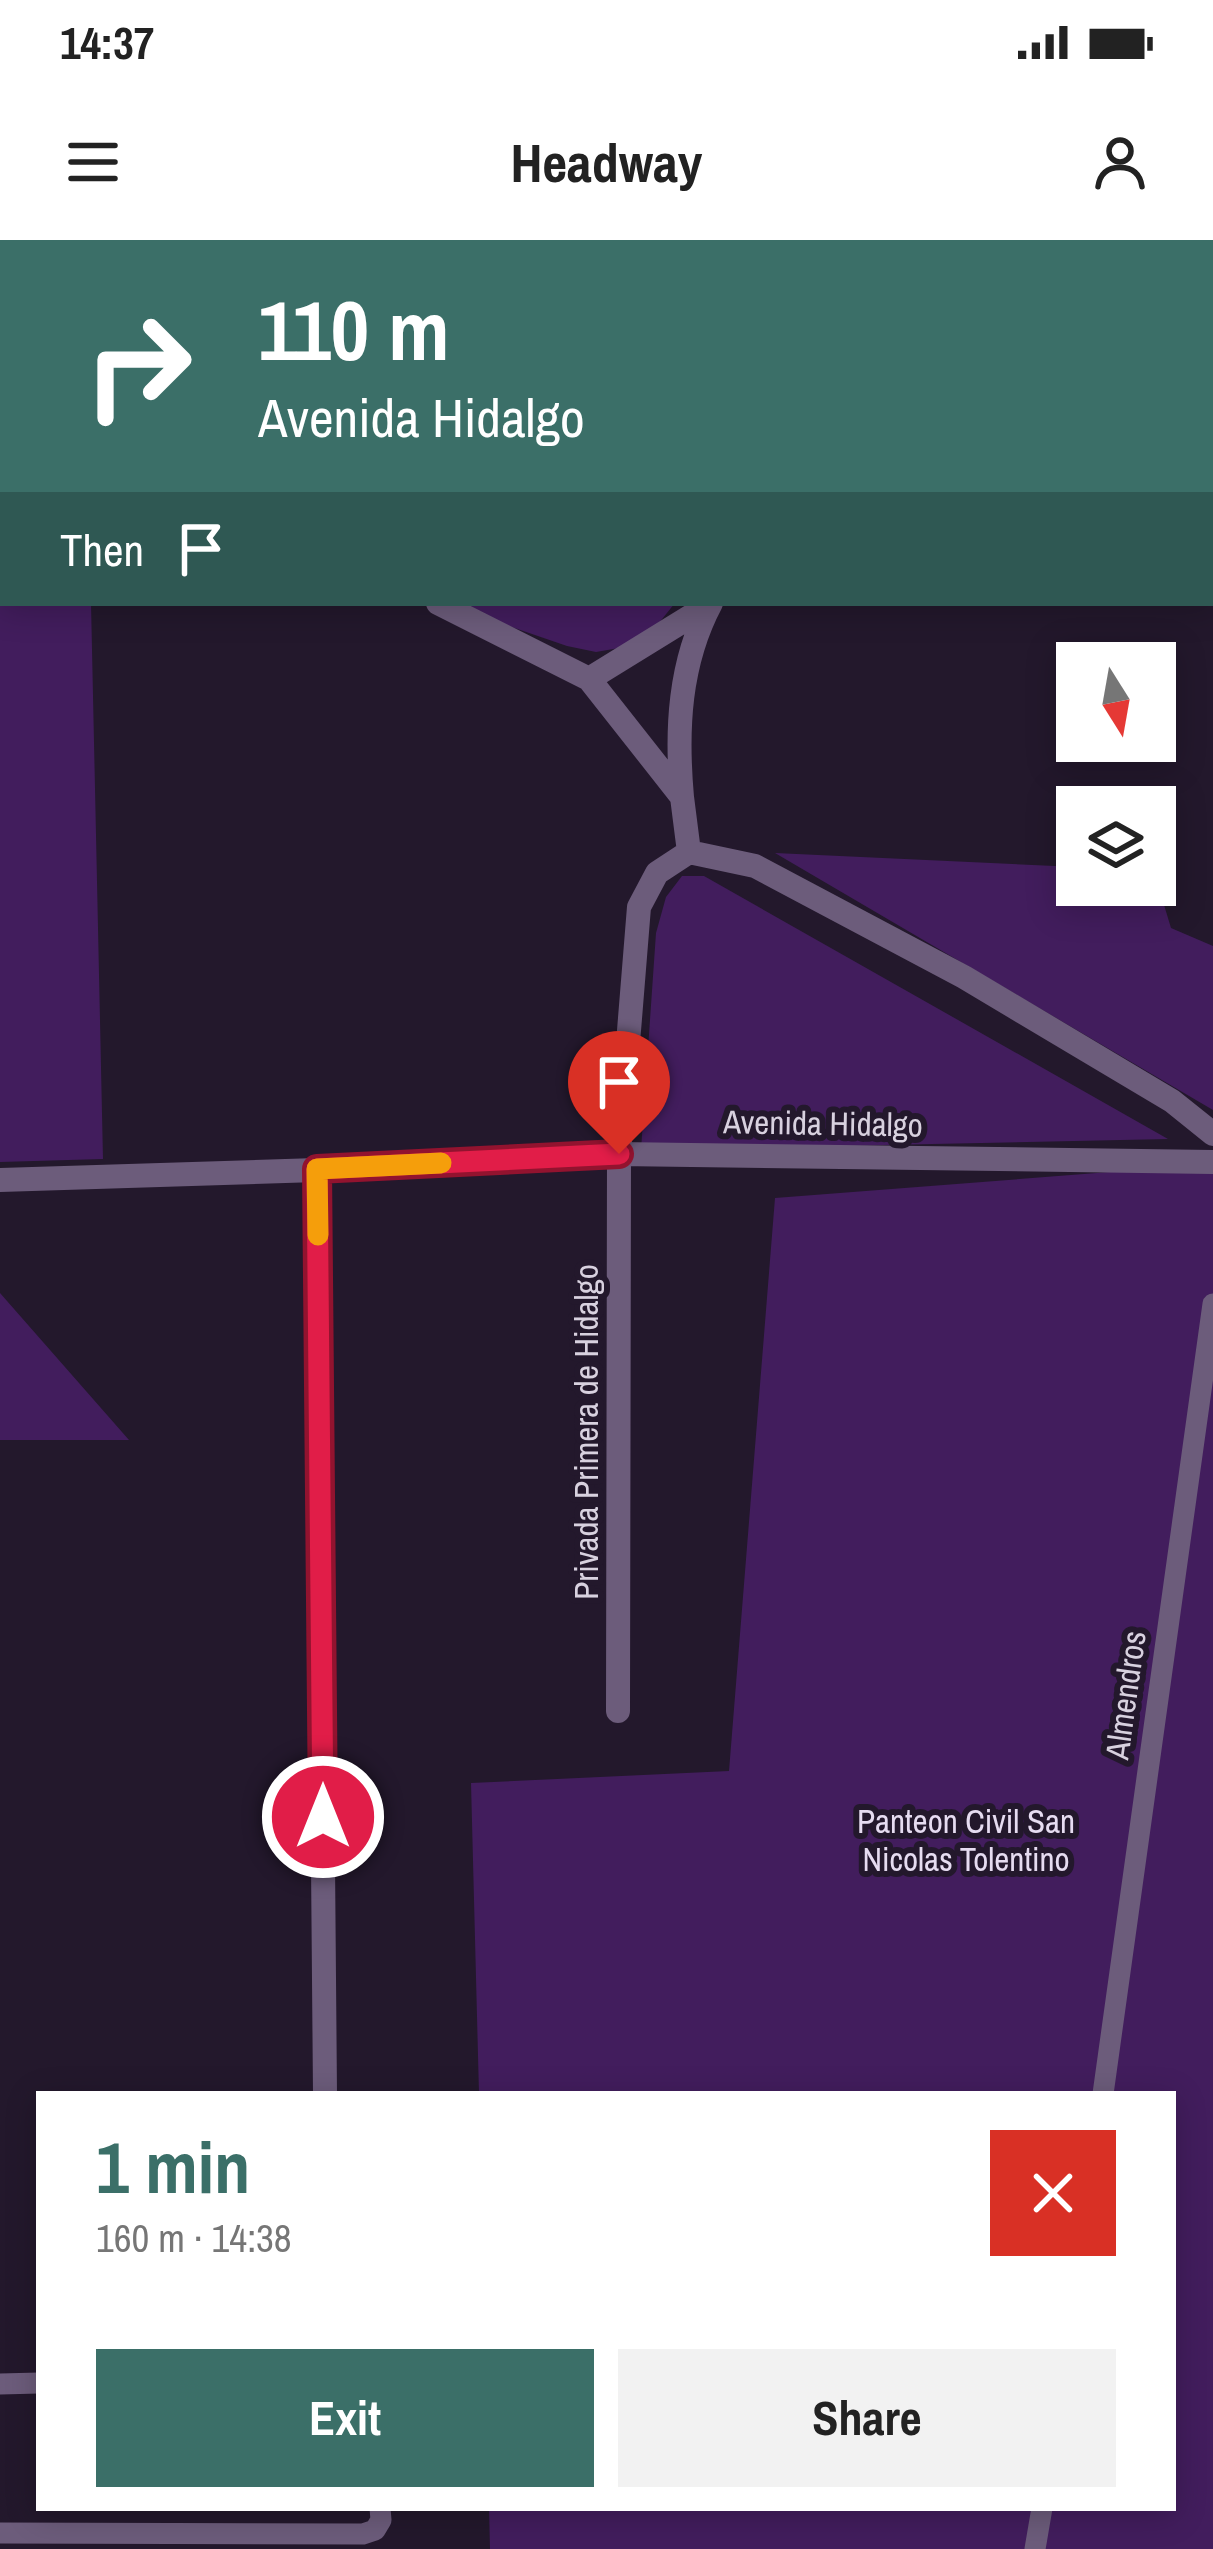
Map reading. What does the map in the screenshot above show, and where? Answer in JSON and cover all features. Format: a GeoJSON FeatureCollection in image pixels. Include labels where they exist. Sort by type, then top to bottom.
{"type":"FeatureCollection","features":[{"type":"Feature","properties":{"kind":"street"},"geometry":{"type":"LineString","coordinates":[[444,606],[589,679],[682,797]]}},
{"type":"Feature","properties":{"kind":"street"},"geometry":{"type":"LineString","coordinates":[[589,679],[707,606]]}},
{"type":"Feature","properties":{"kind":"street"},"geometry":{"type":"LineString","coordinates":[[709,606],[679,704],[677,734],[689,852],[755,866],[964,976],[1172,1102],[1213,1134]]}},
{"type":"Feature","properties":{"kind":"street","name":"Privada Primera de Hidalgo"},"geometry":{"type":"LineString","coordinates":[[618,1711],[619,1154],[639,907],[657,873],[689,852]]}},
{"type":"Feature","properties":{"kind":"street","name":"Avenida Hidalgo"},"geometry":{"type":"LineString","coordinates":[[0,1180],[619,1154],[1213,1162]]}},
{"type":"Feature","properties":{"kind":"street"},"geometry":{"type":"LineString","coordinates":[[317,1169],[325,2091]]}},
{"type":"Feature","properties":{"kind":"lane","name":"Almendros"},"geometry":{"type":"LineString","coordinates":[[1103,2091],[1213,1304]]}},
{"type":"Feature","properties":{"kind":"lane"},"geometry":{"type":"LineString","coordinates":[[0,2384],[36,2383]]}},
{"type":"Feature","properties":{"kind":"lane"},"geometry":{"type":"LineString","coordinates":[[0,2533],[363,2534],[375,2530],[380,2511]]}},
{"type":"Feature","properties":{"kind":"lane"},"geometry":{"type":"LineString","coordinates":[[1035,2549],[1041,2511]]}},
{"type":"Feature","properties":{"kind":"green space"},"geometry":{"type":"Polygon","coordinates":[[[0,606],[91,606],[103,1159],[0,1162],[0,606]]]}},
{"type":"Feature","properties":{"kind":"green space"},"geometry":{"type":"Polygon","coordinates":[[[470,606],[673,606],[642,644],[596,652],[503,624],[470,606]]]}},
{"type":"Feature","properties":{"kind":"green space"},"geometry":{"type":"Polygon","coordinates":[[[775,853],[1056,866],[1056,906],[1164,906],[1171,928],[1213,946],[1213,1110],[775,853]]]}},
{"type":"Feature","properties":{"kind":"green space"},"geometry":{"type":"Polygon","coordinates":[[[682,876],[704,876],[1168,1139],[641,1150],[656,933],[666,897],[682,876]]]}},
{"type":"Feature","properties":{"kind":"green space","name":"Panteon Civil San Nicolas Tolentino"},"geometry":{"type":"Polygon","coordinates":[[[1213,1164],[1213,2549],[490,2549],[489,2511],[1176,2511],[1176,2091],[479,2091],[471,1783],[729,1771],[775,1198],[1213,1164]]]}},
{"type":"Feature","properties":{"kind":"green space"},"geometry":{"type":"Polygon","coordinates":[[[0,1293],[129,1440],[0,1440],[0,1293]]]}},
{"type":"Feature","properties":{"kind":"slow traffic"},"geometry":{"type":"LineString","coordinates":[[318,1235],[317,1169],[441,1163]]}},
{"type":"Feature","properties":{"kind":"route"},"geometry":{"type":"LineString","coordinates":[[323,1817],[317,1169],[619,1154]]}}]}
